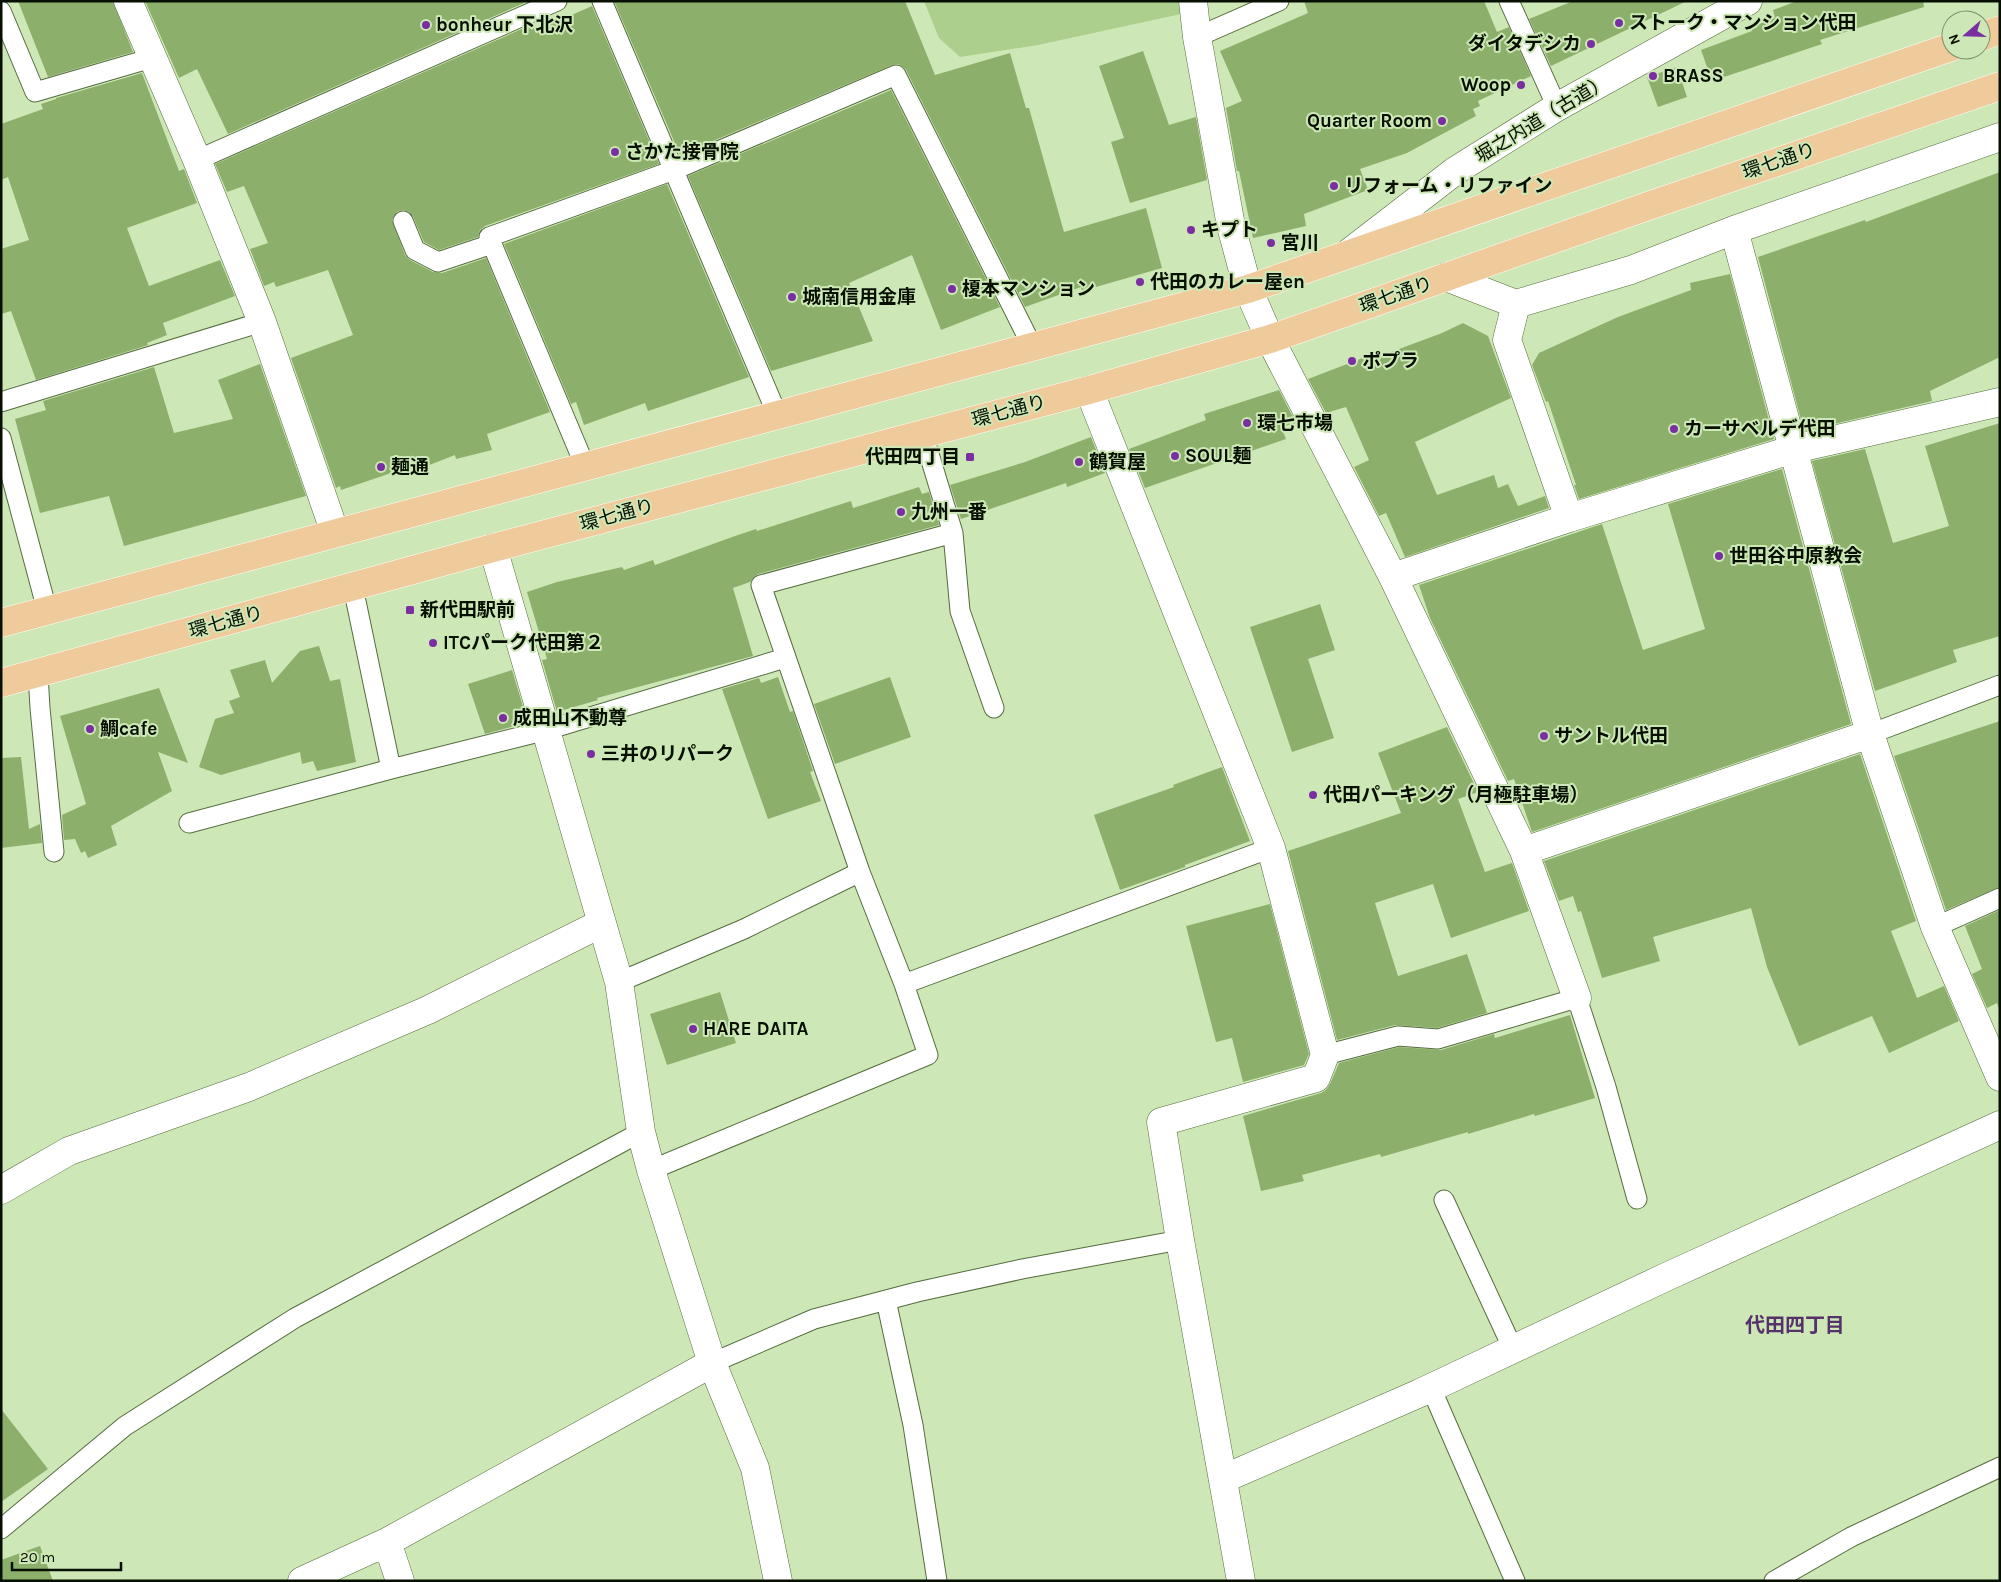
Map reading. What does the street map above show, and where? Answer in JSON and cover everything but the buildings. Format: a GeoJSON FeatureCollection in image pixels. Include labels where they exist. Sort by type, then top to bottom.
{"type":"FeatureCollection","features":[{"type":"Feature","properties":{"kind":"main road"},"geometry":{"type":"LineString","coordinates":[[1,623],[1248,288],[1941,50]]}},
{"type":"Feature","properties":{"kind":"main road","name":"環七通り"},"geometry":{"type":"LineString","coordinates":[[1,683],[493,548],[1089,390],[1270,339],[1651,205],[2000,86]]}},
{"type":"Feature","properties":{"kind":"street"},"geometry":{"type":"LineString","coordinates":[[128,1],[197,160],[262,322],[335,533]]}},
{"type":"Feature","properties":{"kind":"street"},"geometry":{"type":"LineString","coordinates":[[1193,1],[1197,37],[1231,226],[1248,288],[1270,339],[1393,577],[1524,851],[1577,998]]}},
{"type":"Feature","properties":{"kind":"street","name":"堀之内道（古道）"},"geometry":{"type":"LineString","coordinates":[[1347,254],[1455,171],[1557,107],[1748,1]]}},
{"type":"Feature","properties":{"kind":"street"},"geometry":{"type":"LineString","coordinates":[[1446,277],[1516,304],[1630,270],[1734,230],[2000,137]]}},
{"type":"Feature","properties":{"kind":"street"},"geometry":{"type":"LineString","coordinates":[[1734,230],[1870,734],[1935,927],[2000,1077]]}},
{"type":"Feature","properties":{"kind":"street"},"geometry":{"type":"LineString","coordinates":[[1516,304],[1507,340],[1569,518]]}},
{"type":"Feature","properties":{"kind":"street"},"geometry":{"type":"LineString","coordinates":[[1089,390],[1271,848],[1325,1055],[1316,1078],[1161,1122],[1180,1240],[1241,1581]]}},
{"type":"Feature","properties":{"kind":"street"},"geometry":{"type":"LineString","coordinates":[[1393,577],[1569,518],[1794,449],[2000,402]]}},
{"type":"Feature","properties":{"kind":"street"},"geometry":{"type":"LineString","coordinates":[[493,548],[619,982],[641,1132],[651,1170],[712,1363],[754,1468],[778,1581]]}},
{"type":"Feature","properties":{"kind":"street"},"geometry":{"type":"LineString","coordinates":[[1524,851],[1870,734]]}},
{"type":"Feature","properties":{"kind":"street"},"geometry":{"type":"LineString","coordinates":[[1,1190],[69,1151],[249,1086],[428,1010],[602,923]]}},
{"type":"Feature","properties":{"kind":"street"},"geometry":{"type":"LineString","coordinates":[[1224,1478],[1432,1388],[1666,1277],[2000,1125]]}},
{"type":"Feature","properties":{"kind":"street"},"geometry":{"type":"LineString","coordinates":[[302,1581],[387,1542],[712,1363]]}},
{"type":"Feature","properties":{"kind":"street"},"geometry":{"type":"LineString","coordinates":[[387,1542],[400,1581]]}},
{"type":"Feature","properties":{"kind":"lane"},"geometry":{"type":"LineString","coordinates":[[197,160],[557,1]]}},
{"type":"Feature","properties":{"kind":"lane"},"geometry":{"type":"LineString","coordinates":[[602,1],[776,414]]}},
{"type":"Feature","properties":{"kind":"lane"},"geometry":{"type":"LineString","coordinates":[[1197,37],[1279,1]]}},
{"type":"Feature","properties":{"kind":"lane"},"geometry":{"type":"LineString","coordinates":[[1509,1],[1557,107]]}},
{"type":"Feature","properties":{"kind":"lane"},"geometry":{"type":"LineString","coordinates":[[1,11],[36,92],[152,58]]}},
{"type":"Feature","properties":{"kind":"lane"},"geometry":{"type":"LineString","coordinates":[[585,466],[489,237],[674,170],[896,75],[1032,346]]}},
{"type":"Feature","properties":{"kind":"lane"},"geometry":{"type":"LineString","coordinates":[[403,221],[415,250],[438,262],[492,244]]}},
{"type":"Feature","properties":{"kind":"lane"},"geometry":{"type":"LineString","coordinates":[[1,402],[262,322]]}},
{"type":"Feature","properties":{"kind":"lane"},"geometry":{"type":"LineString","coordinates":[[923,434],[953,532],[960,611],[994,708]]}},
{"type":"Feature","properties":{"kind":"lane"},"geometry":{"type":"LineString","coordinates":[[1,438],[47,610]]}},
{"type":"Feature","properties":{"kind":"lane"},"geometry":{"type":"LineString","coordinates":[[651,1170],[928,1056],[904,984],[860,872],[761,585],[953,532]]}},
{"type":"Feature","properties":{"kind":"lane"},"geometry":{"type":"LineString","coordinates":[[352,587],[391,769]]}},
{"type":"Feature","properties":{"kind":"lane"},"geometry":{"type":"LineString","coordinates":[[190,824],[391,769],[547,730],[785,658]]}},
{"type":"Feature","properties":{"kind":"lane"},"geometry":{"type":"LineString","coordinates":[[38,674],[54,852]]}},
{"type":"Feature","properties":{"kind":"lane"},"geometry":{"type":"LineString","coordinates":[[1870,734],[2000,685]]}},
{"type":"Feature","properties":{"kind":"lane"},"geometry":{"type":"LineString","coordinates":[[904,984],[1271,848]]}},
{"type":"Feature","properties":{"kind":"lane"},"geometry":{"type":"LineString","coordinates":[[619,982],[744,929],[860,872]]}},
{"type":"Feature","properties":{"kind":"lane"},"geometry":{"type":"LineString","coordinates":[[1935,927],[2000,898]]}},
{"type":"Feature","properties":{"kind":"lane"},"geometry":{"type":"LineString","coordinates":[[1325,1055],[1398,1036],[1438,1039],[1577,998],[1606,1087],[1637,1199]]}},
{"type":"Feature","properties":{"kind":"lane"},"geometry":{"type":"LineString","coordinates":[[1,1529],[124,1426],[294,1318],[641,1132]]}},
{"type":"Feature","properties":{"kind":"lane"},"geometry":{"type":"LineString","coordinates":[[1444,1200],[1513,1349]]}},
{"type":"Feature","properties":{"kind":"lane"},"geometry":{"type":"LineString","coordinates":[[712,1363],[814,1319],[886,1300],[1022,1269],[1180,1240]]}},
{"type":"Feature","properties":{"kind":"lane"},"geometry":{"type":"LineString","coordinates":[[886,1300],[913,1425],[938,1581]]}},
{"type":"Feature","properties":{"kind":"lane"},"geometry":{"type":"LineString","coordinates":[[1432,1388],[1515,1581]]}},
{"type":"Feature","properties":{"kind":"lane"},"geometry":{"type":"LineString","coordinates":[[1774,1581],[1851,1537],[2000,1467]]}},
{"type":"Feature","properties":{"kind":"green space"},"geometry":{"type":"Polygon","coordinates":[[[924,1],[1179,1],[1181,14],[1038,45],[960,57],[939,38],[924,1]]]}},
{"type":"Feature","properties":{"kind":"place","name":"ストーク・マンション代田"},"geometry":{"type":"Point","coordinates":[1619,23]}},
{"type":"Feature","properties":{"kind":"place","name":"bonheur 下北沢"},"geometry":{"type":"Point","coordinates":[426,25]}},
{"type":"Feature","properties":{"kind":"place","name":"ダイタデシカ"},"geometry":{"type":"Point","coordinates":[1591,44]}},
{"type":"Feature","properties":{"kind":"place","name":"BRASS"},"geometry":{"type":"Point","coordinates":[1653,76]}},
{"type":"Feature","properties":{"kind":"place","name":"Woop"},"geometry":{"type":"Point","coordinates":[1521,85]}},
{"type":"Feature","properties":{"kind":"place","name":"Quarter Room"},"geometry":{"type":"Point","coordinates":[1442,121]}},
{"type":"Feature","properties":{"kind":"place","name":"さかた接骨院"},"geometry":{"type":"Point","coordinates":[615,152]}},
{"type":"Feature","properties":{"kind":"place","name":"リフォーム・リファイン"},"geometry":{"type":"Point","coordinates":[1334,186]}},
{"type":"Feature","properties":{"kind":"place","name":"キプト"},"geometry":{"type":"Point","coordinates":[1191,230]}},
{"type":"Feature","properties":{"kind":"place","name":"宮川"},"geometry":{"type":"Point","coordinates":[1271,243]}},
{"type":"Feature","properties":{"kind":"place","name":"代田のカレー屋en"},"geometry":{"type":"Point","coordinates":[1140,282]}},
{"type":"Feature","properties":{"kind":"place","name":"榎本マンション"},"geometry":{"type":"Point","coordinates":[952,289]}},
{"type":"Feature","properties":{"kind":"place","name":"城南信用金庫"},"geometry":{"type":"Point","coordinates":[792,297]}},
{"type":"Feature","properties":{"kind":"place","name":"ポプラ"},"geometry":{"type":"Point","coordinates":[1352,361]}},
{"type":"Feature","properties":{"kind":"place","name":"環七市場"},"geometry":{"type":"Point","coordinates":[1247,423]}},
{"type":"Feature","properties":{"kind":"place","name":"カーサベルデ代田"},"geometry":{"type":"Point","coordinates":[1674,429]}},
{"type":"Feature","properties":{"kind":"place","name":"SOUL麺"},"geometry":{"type":"Point","coordinates":[1175,456]}},
{"type":"Feature","properties":{"kind":"place","name":"代田四丁目"},"geometry":{"type":"Point","coordinates":[970,457]}},
{"type":"Feature","properties":{"kind":"place","name":"鶴賀屋"},"geometry":{"type":"Point","coordinates":[1079,462]}},
{"type":"Feature","properties":{"kind":"place","name":"麺通"},"geometry":{"type":"Point","coordinates":[381,467]}},
{"type":"Feature","properties":{"kind":"place","name":"九州一番"},"geometry":{"type":"Point","coordinates":[901,512]}},
{"type":"Feature","properties":{"kind":"place","name":"世田谷中原教会"},"geometry":{"type":"Point","coordinates":[1719,556]}},
{"type":"Feature","properties":{"kind":"place","name":"新代田駅前"},"geometry":{"type":"Point","coordinates":[410,610]}},
{"type":"Feature","properties":{"kind":"place","name":"ITCパーク代田第２"},"geometry":{"type":"Point","coordinates":[433,643]}},
{"type":"Feature","properties":{"kind":"place","name":"成田山不動尊"},"geometry":{"type":"Point","coordinates":[503,718]}},
{"type":"Feature","properties":{"kind":"place","name":"鯛cafe"},"geometry":{"type":"Point","coordinates":[90,729]}},
{"type":"Feature","properties":{"kind":"place","name":"サントル代田"},"geometry":{"type":"Point","coordinates":[1544,736]}},
{"type":"Feature","properties":{"kind":"place","name":"三井のリパーク"},"geometry":{"type":"Point","coordinates":[591,754]}},
{"type":"Feature","properties":{"kind":"place","name":"代田パーキング（月極駐車場）"},"geometry":{"type":"Point","coordinates":[1313,795]}},
{"type":"Feature","properties":{"kind":"place","name":"HARE DAITA"},"geometry":{"type":"Point","coordinates":[693,1029]}},
{"type":"Feature","properties":{"kind":"district","name":"代田四丁目"},"geometry":{"type":"Point","coordinates":[1795,1325]}}]}
